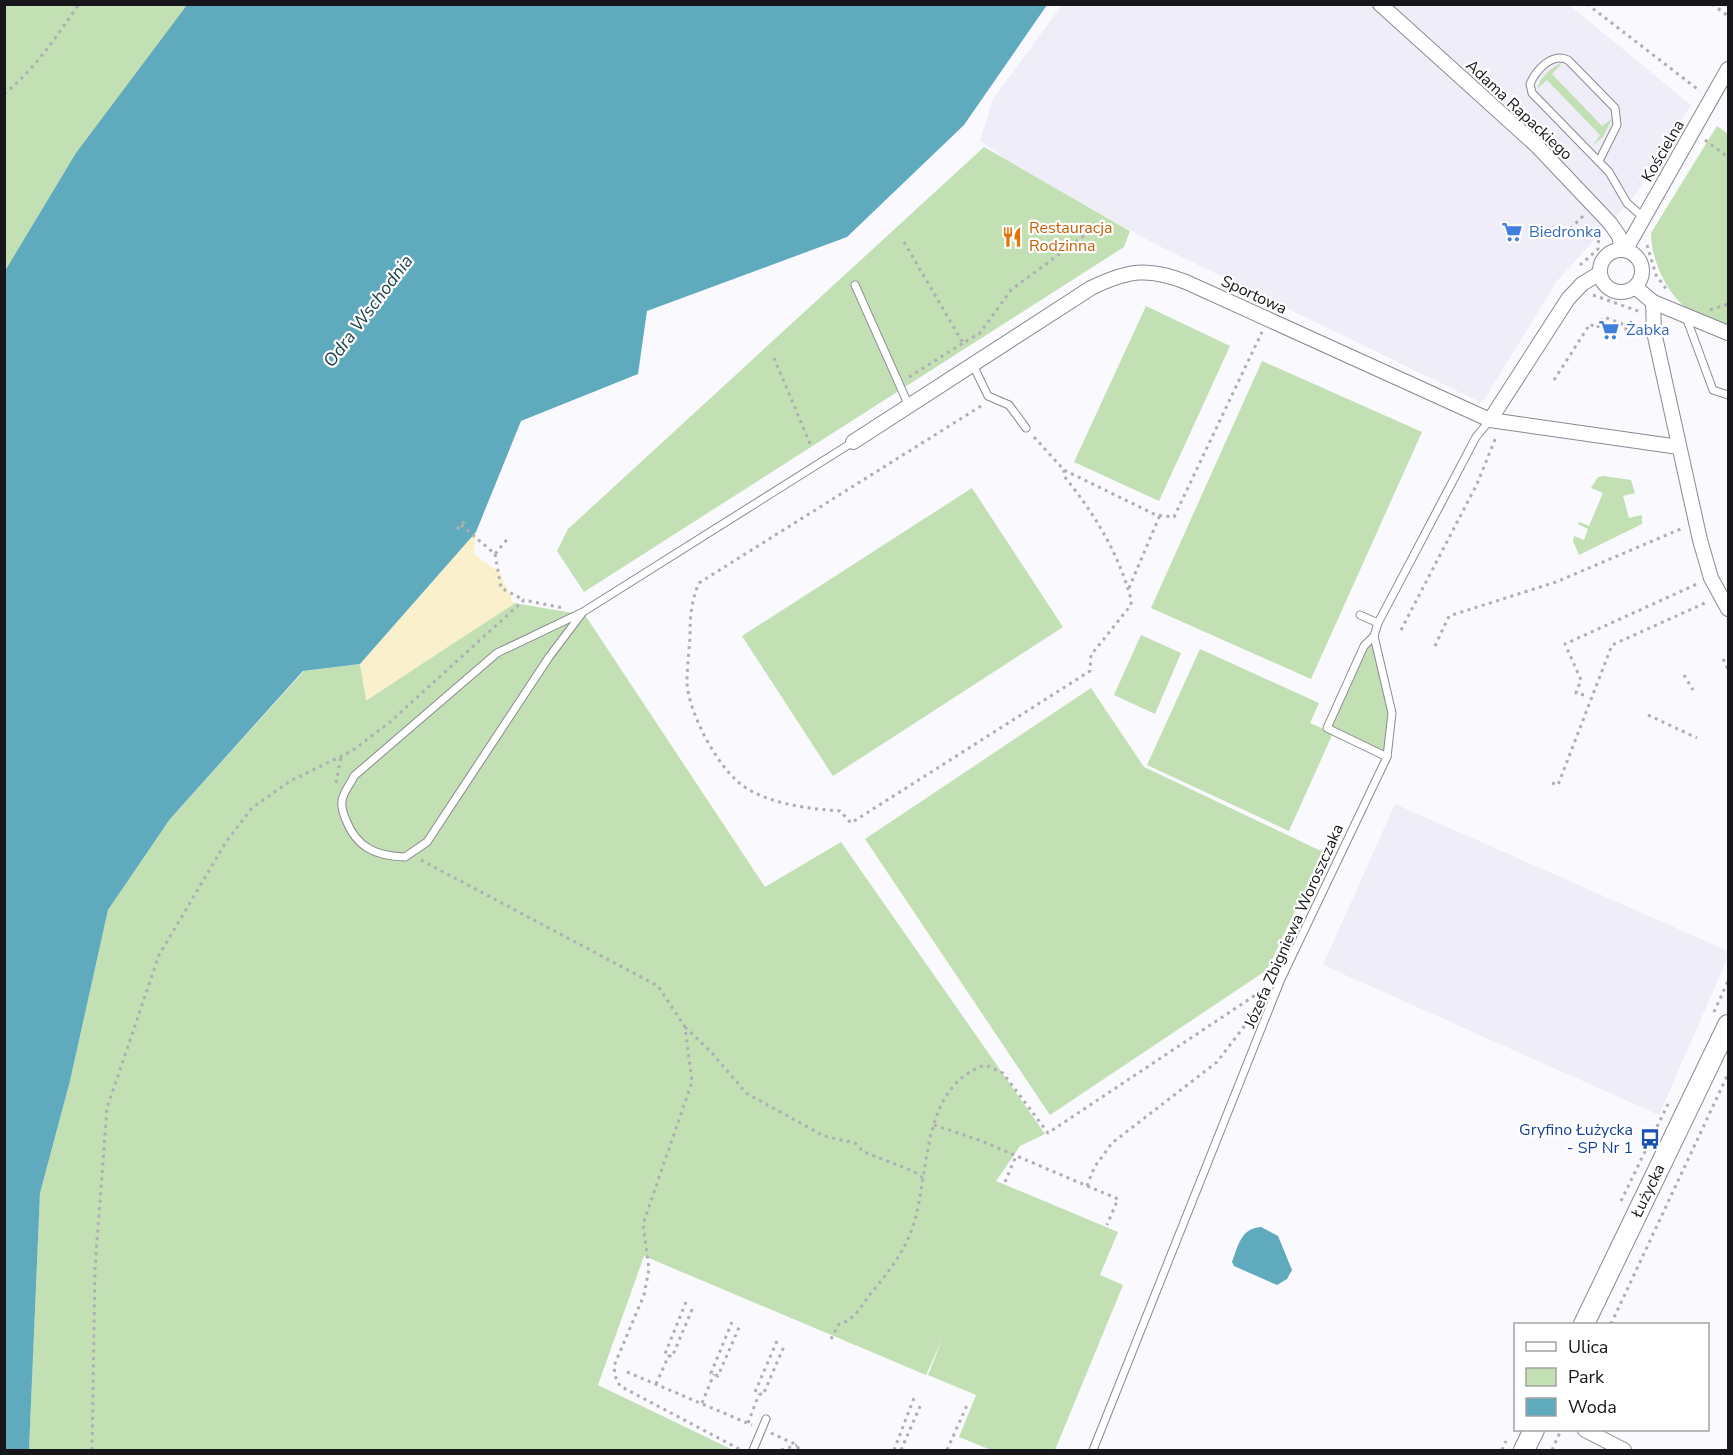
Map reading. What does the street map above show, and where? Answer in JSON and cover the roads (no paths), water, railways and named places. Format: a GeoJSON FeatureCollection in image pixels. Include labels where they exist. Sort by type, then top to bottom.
{"type":"FeatureCollection","features":[{"type":"Feature","properties":{"kind":"street","name":"Adama Rapackiego"},"geometry":{"type":"LineString","coordinates":[[1380,4],[1536,145],[1610,223],[1624,249]]}},
{"type":"Feature","properties":{"kind":"street","name":"Kościelna"},"geometry":{"type":"LineString","coordinates":[[1624,249],[1728,69]]}},
{"type":"Feature","properties":{"kind":"street"},"geometry":{"type":"LineString","coordinates":[[1624,249],[1639,258],[1643,274],[1635,287],[1628,291],[1614,291],[1602,281],[1600,273],[1604,258],[1610,252],[1624,249]]}},
{"type":"Feature","properties":{"kind":"street","name":"Sportowa"},"geometry":{"type":"LineString","coordinates":[[853,442],[1091,288],[1128,273],[1148,271],[1186,282],[1490,420],[1679,447]]}},
{"type":"Feature","properties":{"kind":"street"},"geometry":{"type":"LineString","coordinates":[[1490,420],[1569,299],[1582,284],[1600,273]]}},
{"type":"Feature","properties":{"kind":"street"},"geometry":{"type":"LineString","coordinates":[[1635,287],[1653,302],[1728,333]]}},
{"type":"Feature","properties":{"kind":"street"},"geometry":{"type":"LineString","coordinates":[[1653,302],[1654,332],[1706,560],[1715,587],[1728,609]]}},
{"type":"Feature","properties":{"kind":"street","name":"Łużycka"},"geometry":{"type":"LineString","coordinates":[[1584,1323],[1728,1025]]}},
{"type":"Feature","properties":{"kind":"street"},"geometry":{"type":"LineString","coordinates":[[1524,1450],[1533,1431]]}},
{"type":"Feature","properties":{"kind":"street"},"geometry":{"type":"LineString","coordinates":[[1588,1431],[1624,1450]]}},
{"type":"Feature","properties":{"kind":"lane"},"geometry":{"type":"LineString","coordinates":[[1599,161],[1617,125],[1615,108],[1568,60],[1561,56],[1553,58],[1533,76],[1530,84],[1532,93],[1599,161],[1610,172],[1627,203],[1643,218]]}},
{"type":"Feature","properties":{"kind":"lane"},"geometry":{"type":"LineString","coordinates":[[855,285],[909,406]]}},
{"type":"Feature","properties":{"kind":"lane"},"geometry":{"type":"LineString","coordinates":[[1686,317],[1713,390],[1728,395]]}},
{"type":"Feature","properties":{"kind":"lane"},"geometry":{"type":"LineString","coordinates":[[973,365],[988,396],[1009,405],[1026,428]]}},
{"type":"Feature","properties":{"kind":"lane"},"geometry":{"type":"LineString","coordinates":[[1387,757],[1327,728],[1364,646],[1374,636],[1391,594],[1481,431],[1490,420]]}},
{"type":"Feature","properties":{"kind":"lane"},"geometry":{"type":"LineString","coordinates":[[583,612],[549,657],[427,842],[411,855],[388,856],[374,853],[361,845],[353,835],[343,813],[342,798],[354,776],[497,653],[583,612],[853,442]]}},
{"type":"Feature","properties":{"kind":"lane"},"geometry":{"type":"LineString","coordinates":[[1360,615],[1378,623]]}},
{"type":"Feature","properties":{"kind":"lane","name":"Józefa Zbigniewa Woroszczaka"},"geometry":{"type":"LineString","coordinates":[[1093,1450],[1281,979],[1387,757],[1392,713],[1374,636]]}},
{"type":"Feature","properties":{"kind":"lane"},"geometry":{"type":"LineString","coordinates":[[753,1450],[766,1419]]}},
{"type":"Feature","properties":{"kind":"water","name":"Odra Wschodnia"},"geometry":{"type":"Polygon","coordinates":[[[187,5],[1047,5],[964,125],[847,237],[647,311],[638,374],[521,421],[476,532],[360,664],[303,671],[170,819],[108,910],[70,1081],[40,1193],[29,1450],[5,1450],[5,271],[76,153],[187,5]]]}},
{"type":"Feature","properties":{"kind":"water"},"geometry":{"type":"Polygon","coordinates":[[[1261,1227],[1278,1236],[1292,1270],[1287,1279],[1277,1285],[1234,1266],[1232,1262],[1245,1234],[1254,1228],[1261,1227]]]}},
{"type":"Feature","properties":{"kind":"place","name":"Biedronka"},"geometry":{"type":"Point","coordinates":[1512,232]}},
{"type":"Feature","properties":{"kind":"place","name":"Restauracja Rodzinna"},"geometry":{"type":"Point","coordinates":[1012,237]}},
{"type":"Feature","properties":{"kind":"place","name":"Żabka"},"geometry":{"type":"Point","coordinates":[1609,330]}},
{"type":"Feature","properties":{"kind":"place","name":"Gryfino Łużycka - SP Nr 1"},"geometry":{"type":"Point","coordinates":[1650,1139]}}]}
